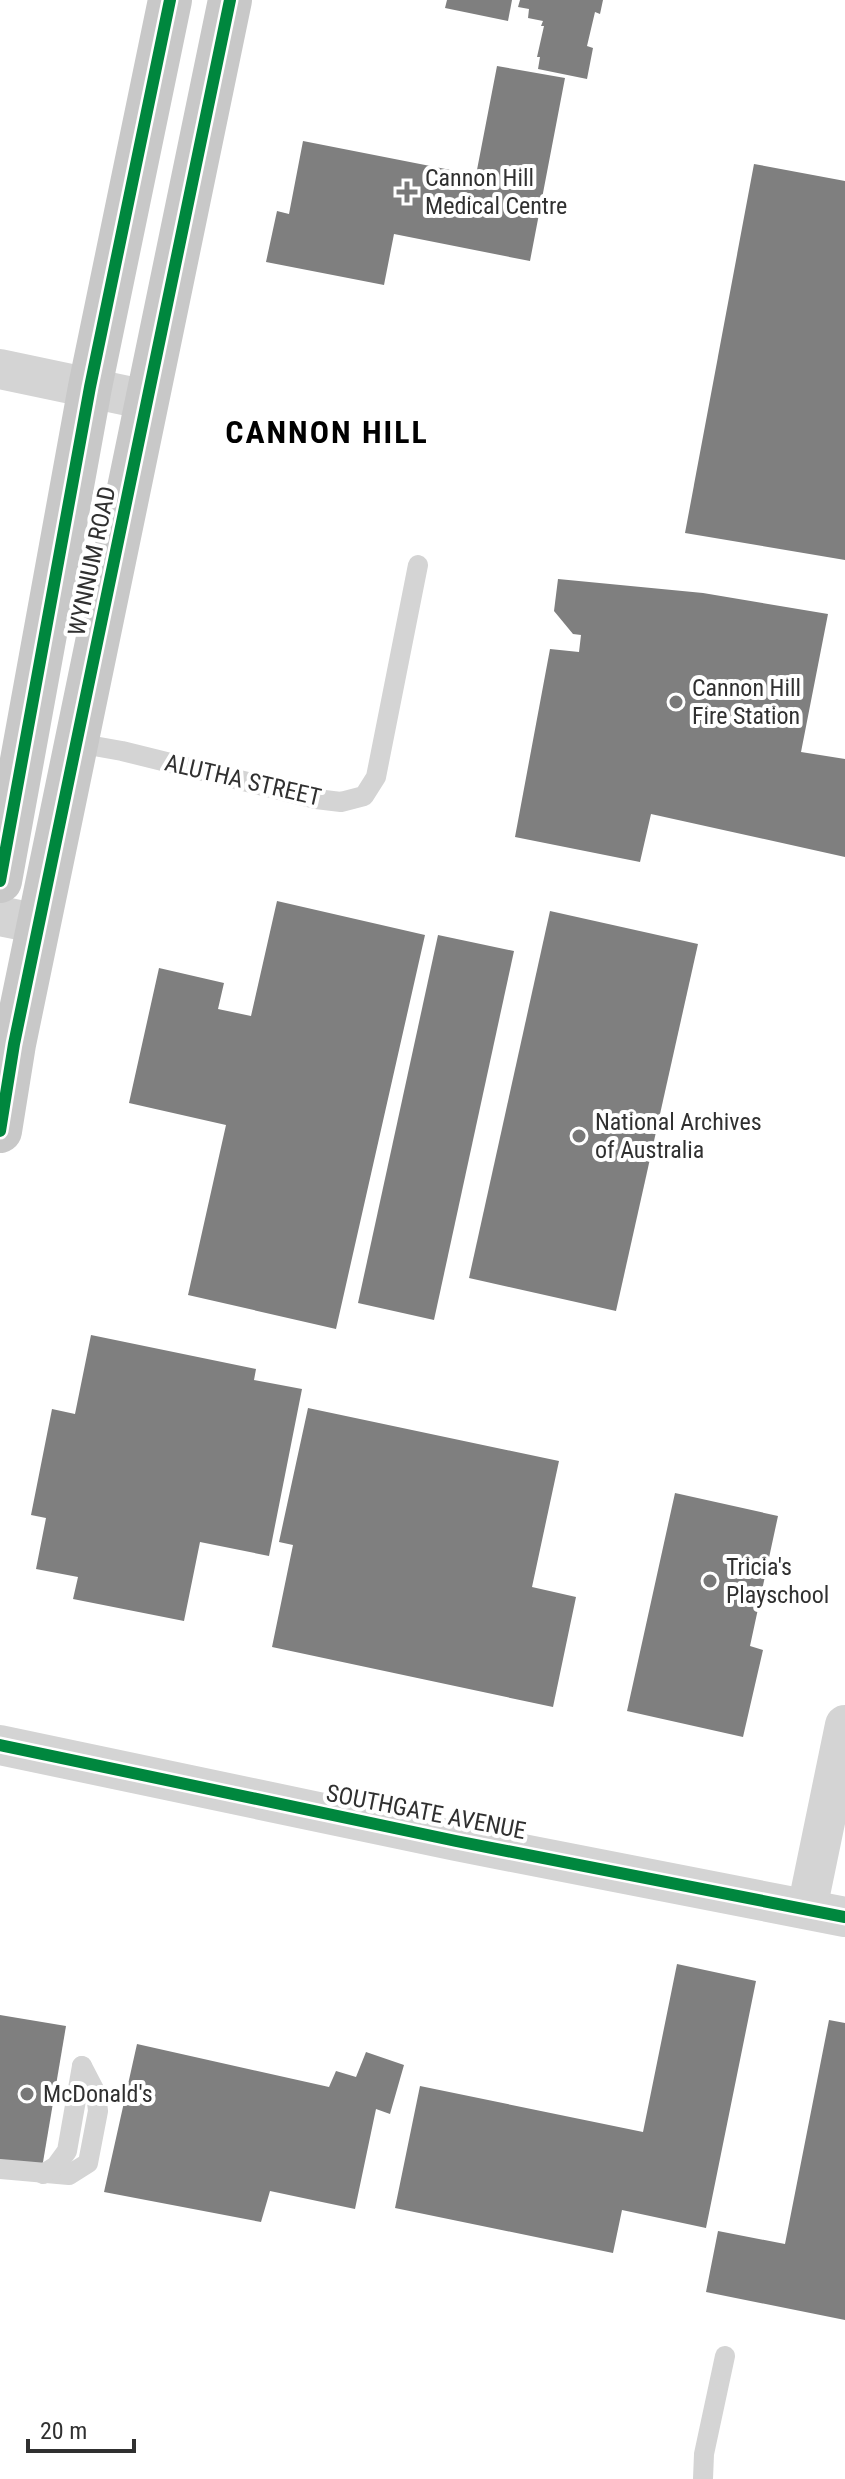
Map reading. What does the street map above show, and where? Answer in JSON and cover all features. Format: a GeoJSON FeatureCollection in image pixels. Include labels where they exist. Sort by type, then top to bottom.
{"type":"FeatureCollection","features":[{"type":"Feature","properties":{"kind":"main road","name":"WYNNUM ROAD"},"geometry":{"type":"LineString","coordinates":[[0,881],[90,387],[170,0]]}},
{"type":"Feature","properties":{"kind":"main road","name":"WYNNUM ROAD"},"geometry":{"type":"LineString","coordinates":[[0,1131],[19,920],[77,743],[230,0]]}},
{"type":"Feature","properties":{"kind":"street"},"geometry":{"type":"LineString","coordinates":[[0,369],[147,400]]}},
{"type":"Feature","properties":{"kind":"street"},"geometry":{"type":"LineString","coordinates":[[826,1913],[845,1725]]}},
{"type":"Feature","properties":{"kind":"street","name":"SOUTHGATE AVENUE"},"geometry":{"type":"LineString","coordinates":[[0,1745],[308,1811],[826,1913]]}},
{"type":"Feature","properties":{"kind":"lane","name":"ALUTHA STREET"},"geometry":{"type":"LineString","coordinates":[[77,743],[122,751],[316,799],[341,802],[364,796],[376,777],[418,565]]}},
{"type":"Feature","properties":{"kind":"lane"},"geometry":{"type":"LineString","coordinates":[[0,2169],[69,2175],[88,2163],[98,2111],[96,2093],[82,2066]]}},
{"type":"Feature","properties":{"kind":"lane"},"geometry":{"type":"LineString","coordinates":[[703,2479],[704,2454],[725,2356]]}},
{"type":"Feature","properties":{"kind":"building"},"geometry":{"type":"Polygon","coordinates":[[[447,0],[512,0],[508,21],[445,8],[447,0]]]}},
{"type":"Feature","properties":{"kind":"building"},"geometry":{"type":"Polygon","coordinates":[[[520,0],[603,0],[600,14],[595,12],[587,46],[593,48],[587,79],[538,69],[543,21],[528,18],[529,9],[518,7],[520,0]]]}},
{"type":"Feature","properties":{"kind":"building"},"geometry":{"type":"Polygon","coordinates":[[[497,66],[565,78],[530,261],[394,234],[384,285],[266,262],[277,211],[289,214],[303,141],[476,175],[497,66]]]}},
{"type":"Feature","properties":{"kind":"building"},"geometry":{"type":"Polygon","coordinates":[[[754,164],[845,181],[845,560],[685,533],[754,164]]]}},
{"type":"Feature","properties":{"kind":"building","name":"Cannon Hill Fire Station"},"geometry":{"type":"Polygon","coordinates":[[[558,579],[703,593],[828,614],[801,752],[845,759],[845,857],[651,814],[640,862],[515,837],[550,649],[579,652],[581,635],[573,634],[554,611],[558,579]]]}},
{"type":"Feature","properties":{"kind":"building"},"geometry":{"type":"Polygon","coordinates":[[[277,901],[425,935],[336,1329],[188,1295],[226,1125],[129,1103],[159,968],[224,983],[218,1009],[251,1016],[277,901]]]}},
{"type":"Feature","properties":{"kind":"building"},"geometry":{"type":"Polygon","coordinates":[[[550,911],[698,944],[616,1311],[469,1278],[550,911]]]}},
{"type":"Feature","properties":{"kind":"building"},"geometry":{"type":"Polygon","coordinates":[[[438,935],[514,951],[434,1320],[358,1303],[438,935]]]}},
{"type":"Feature","properties":{"kind":"building"},"geometry":{"type":"Polygon","coordinates":[[[91,1335],[256,1369],[254,1380],[302,1389],[269,1556],[200,1542],[184,1621],[73,1599],[78,1577],[36,1569],[46,1518],[31,1515],[52,1409],[75,1414],[91,1335]]]}},
{"type":"Feature","properties":{"kind":"building"},"geometry":{"type":"Polygon","coordinates":[[[308,1408],[559,1461],[532,1587],[576,1597],[553,1707],[272,1647],[293,1545],[279,1542],[308,1408]]]}},
{"type":"Feature","properties":{"kind":"building","name":"Tricia's Playschool"},"geometry":{"type":"Polygon","coordinates":[[[675,1493],[778,1516],[750,1646],[763,1650],[743,1737],[627,1711],[675,1493]]]}},
{"type":"Feature","properties":{"kind":"building"},"geometry":{"type":"Polygon","coordinates":[[[677,1964],[756,1981],[706,2228],[622,2210],[613,2253],[395,2208],[420,2086],[643,2132],[677,1964]]]}},
{"type":"Feature","properties":{"kind":"building","name":"McDonald's"},"geometry":{"type":"Polygon","coordinates":[[[0,2015],[66,2026],[42,2168],[0,2161],[0,2015]]]}},
{"type":"Feature","properties":{"kind":"building"},"geometry":{"type":"Polygon","coordinates":[[[829,2020],[845,2023],[845,2320],[706,2292],[718,2231],[785,2244],[829,2020]]]}},
{"type":"Feature","properties":{"kind":"building"},"geometry":{"type":"Polygon","coordinates":[[[137,2044],[329,2087],[336,2071],[356,2077],[366,2052],[404,2065],[390,2114],[376,2109],[355,2209],[270,2191],[261,2222],[104,2192],[137,2044]]]}},
{"type":"Feature","properties":{"kind":"cycle path"},"geometry":{"type":"LineString","coordinates":[[0,881],[90,387],[170,0]]}},
{"type":"Feature","properties":{"kind":"cycle path"},"geometry":{"type":"LineString","coordinates":[[0,1131],[14,1044],[230,0]]}},
{"type":"Feature","properties":{"kind":"cycle path"},"geometry":{"type":"LineString","coordinates":[[0,1745],[456,1841],[845,1917]]}},
{"type":"Feature","properties":{"kind":"place","name":"Cannon Hill Medical Centre"},"geometry":{"type":"Point","coordinates":[407,192]}},
{"type":"Feature","properties":{"kind":"place","name":"Cannon Hill Fire Station"},"geometry":{"type":"Point","coordinates":[676,702]}},
{"type":"Feature","properties":{"kind":"place","name":"National Archives of Australia"},"geometry":{"type":"Point","coordinates":[579,1136]}},
{"type":"Feature","properties":{"kind":"place","name":"Tricia's Playschool"},"geometry":{"type":"Point","coordinates":[710,1581]}},
{"type":"Feature","properties":{"kind":"place","name":"McDonald's"},"geometry":{"type":"Point","coordinates":[27,2094]}},
{"type":"Feature","properties":{"kind":"district","name":"CANNON HILL"},"geometry":{"type":"Point","coordinates":[327,432]}}]}
